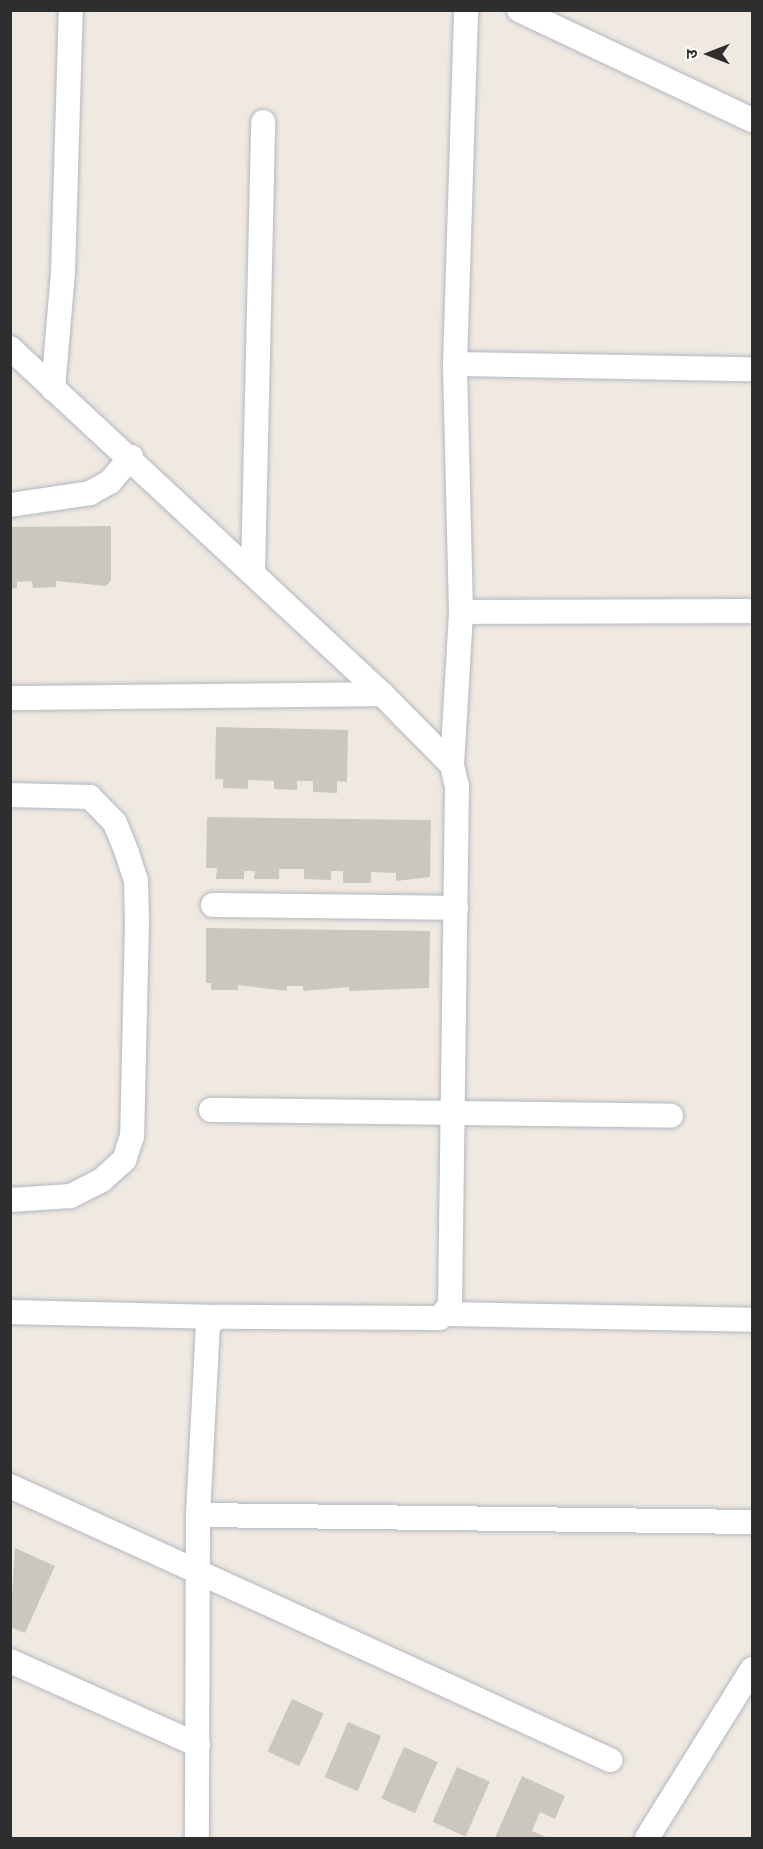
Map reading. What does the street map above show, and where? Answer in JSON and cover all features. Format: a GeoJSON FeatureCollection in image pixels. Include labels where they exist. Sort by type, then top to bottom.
{"type":"FeatureCollection","features":[{"type":"Feature","properties":{"kind":"street"},"geometry":{"type":"LineString","coordinates":[[53,388],[63,272],[71,10]]}},
{"type":"Feature","properties":{"kind":"street"},"geometry":{"type":"LineString","coordinates":[[448,1314],[454,1112],[456,908],[452,765],[461,612],[455,364],[466,10]]}},
{"type":"Feature","properties":{"kind":"street"},"geometry":{"type":"LineString","coordinates":[[519,10],[753,120]]}},
{"type":"Feature","properties":{"kind":"street"},"geometry":{"type":"LineString","coordinates":[[253,573],[263,122]]}},
{"type":"Feature","properties":{"kind":"street"},"geometry":{"type":"LineString","coordinates":[[10,348],[131,457],[381,694],[452,765]]}},
{"type":"Feature","properties":{"kind":"street"},"geometry":{"type":"LineString","coordinates":[[455,364],[753,369]]}},
{"type":"Feature","properties":{"kind":"street"},"geometry":{"type":"LineString","coordinates":[[10,505],[64,501],[90,493],[110,482],[131,457]]}},
{"type":"Feature","properties":{"kind":"street"},"geometry":{"type":"LineString","coordinates":[[461,612],[753,611]]}},
{"type":"Feature","properties":{"kind":"street"},"geometry":{"type":"LineString","coordinates":[[10,698],[381,694]]}},
{"type":"Feature","properties":{"kind":"street"},"geometry":{"type":"LineString","coordinates":[[10,795],[90,797],[116,823],[136,881],[137,922],[132,1136],[124,1160],[102,1180],[70,1196],[10,1200]]}},
{"type":"Feature","properties":{"kind":"street"},"geometry":{"type":"LineString","coordinates":[[213,905],[456,908]]}},
{"type":"Feature","properties":{"kind":"street"},"geometry":{"type":"LineString","coordinates":[[211,1110],[671,1116]]}},
{"type":"Feature","properties":{"kind":"street"},"geometry":{"type":"LineString","coordinates":[[10,1312],[218,1317],[440,1318],[448,1314],[753,1320]]}},
{"type":"Feature","properties":{"kind":"street"},"geometry":{"type":"LineString","coordinates":[[197,1839],[198,1515],[205,1334],[218,1317]]}},
{"type":"Feature","properties":{"kind":"street"},"geometry":{"type":"LineString","coordinates":[[10,1486],[199,1575],[610,1760]]}},
{"type":"Feature","properties":{"kind":"street"},"geometry":{"type":"LineString","coordinates":[[198,1515],[753,1522]]}},
{"type":"Feature","properties":{"kind":"street"},"geometry":{"type":"LineString","coordinates":[[10,1661],[198,1745]]}},
{"type":"Feature","properties":{"kind":"street"},"geometry":{"type":"LineString","coordinates":[[647,1839],[753,1669]]}},
{"type":"Feature","properties":{"kind":"building"},"geometry":{"type":"Polygon","coordinates":[[[111,526],[111,580],[106,586],[56,581],[56,587],[33,588],[32,581],[17,582],[17,588],[10,589],[10,527],[111,526]]]}},
{"type":"Feature","properties":{"kind":"building"},"geometry":{"type":"Polygon","coordinates":[[[216,727],[348,730],[347,782],[337,781],[337,793],[313,792],[313,781],[297,781],[297,790],[274,789],[274,781],[248,780],[248,789],[223,788],[223,779],[215,779],[216,727]]]}},
{"type":"Feature","properties":{"kind":"building"},"geometry":{"type":"Polygon","coordinates":[[[207,817],[431,820],[430,877],[396,881],[396,873],[371,872],[371,883],[343,883],[343,871],[331,871],[331,880],[304,879],[304,869],[279,869],[279,879],[254,879],[255,871],[244,871],[244,879],[216,879],[217,868],[206,868],[207,817]]]}},
{"type":"Feature","properties":{"kind":"building"},"geometry":{"type":"Polygon","coordinates":[[[206,928],[430,931],[429,988],[349,991],[349,987],[303,991],[303,986],[287,986],[287,991],[238,985],[238,990],[211,990],[211,983],[206,983],[206,928]]]}},
{"type":"Feature","properties":{"kind":"building"},"geometry":{"type":"Polygon","coordinates":[[[15,1548],[55,1566],[25,1633],[10,1627],[15,1548]]]}},
{"type":"Feature","properties":{"kind":"building"},"geometry":{"type":"Polygon","coordinates":[[[292,1699],[324,1714],[299,1766],[267,1752],[292,1699]]]}},
{"type":"Feature","properties":{"kind":"building"},"geometry":{"type":"Polygon","coordinates":[[[348,1722],[381,1736],[358,1791],[325,1777],[348,1722]]]}},
{"type":"Feature","properties":{"kind":"building"},"geometry":{"type":"Polygon","coordinates":[[[404,1747],[438,1762],[415,1813],[381,1798],[404,1747]]]}},
{"type":"Feature","properties":{"kind":"building"},"geometry":{"type":"Polygon","coordinates":[[[457,1767],[490,1782],[465,1836],[433,1822],[457,1767]]]}},
{"type":"Feature","properties":{"kind":"building"},"geometry":{"type":"Polygon","coordinates":[[[522,1776],[565,1796],[555,1819],[540,1812],[532,1831],[548,1838],[495,1838],[522,1776]]]}}]}
